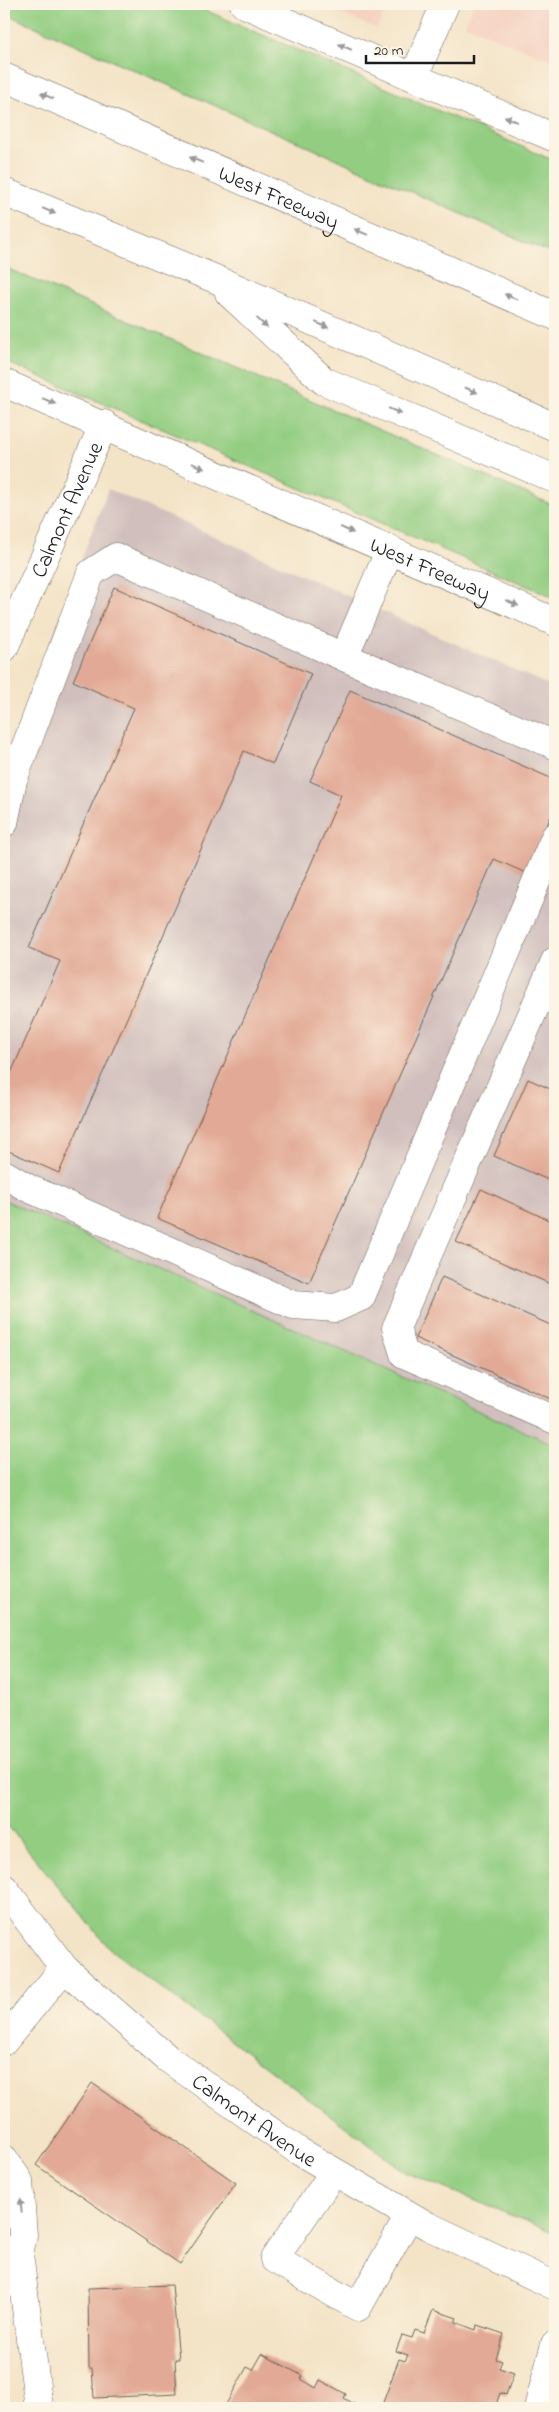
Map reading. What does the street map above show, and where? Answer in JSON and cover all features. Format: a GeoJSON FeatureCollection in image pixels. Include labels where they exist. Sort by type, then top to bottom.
{"type":"FeatureCollection","features":[{"type":"Feature","properties":{"kind":"main road"},"geometry":{"type":"LineString","coordinates":[[244,4],[555,138]]}},
{"type":"Feature","properties":{"kind":"main road"},"geometry":{"type":"LineString","coordinates":[[414,77],[444,4]]}},
{"type":"Feature","properties":{"kind":"main road","name":"West Freeway"},"geometry":{"type":"LineString","coordinates":[[4,77],[555,316]]}},
{"type":"Feature","properties":{"kind":"main road"},"geometry":{"type":"LineString","coordinates":[[4,192],[213,278],[555,426]]}},
{"type":"Feature","properties":{"kind":"main road"},"geometry":{"type":"LineString","coordinates":[[213,278],[324,381],[555,479]]}},
{"type":"Feature","properties":{"kind":"main road","name":"West Freeway"},"geometry":{"type":"LineString","coordinates":[[4,383],[104,424],[555,622]]}},
{"type":"Feature","properties":{"kind":"main road","name":"Calmont Avenue"},"geometry":{"type":"LineString","coordinates":[[4,648],[104,424]]}},
{"type":"Feature","properties":{"kind":"main road"},"geometry":{"type":"LineString","coordinates":[[344,657],[390,549]]}},
{"type":"Feature","properties":{"kind":"main road"},"geometry":{"type":"LineString","coordinates":[[4,823],[13,780],[91,573],[116,558],[344,657],[555,745]]}},
{"type":"Feature","properties":{"kind":"main road"},"geometry":{"type":"LineString","coordinates":[[4,1174],[28,1188],[294,1305],[336,1308],[361,1297],[555,836]]}},
{"type":"Feature","properties":{"kind":"main road"},"geometry":{"type":"LineString","coordinates":[[555,961],[396,1328],[404,1354],[555,1420]]}},
{"type":"Feature","properties":{"kind":"main road","name":"Calmont Avenue"},"geometry":{"type":"LineString","coordinates":[[4,1888],[64,1968],[167,2058],[297,2150],[334,2172],[409,2216],[555,2286]]}},
{"type":"Feature","properties":{"kind":"main road"},"geometry":{"type":"LineString","coordinates":[[4,2041],[64,1968]]}},
{"type":"Feature","properties":{"kind":"main road"},"geometry":{"type":"LineString","coordinates":[[4,2159],[19,2181],[23,2236],[11,2248],[39,2408]]}},
{"type":"Feature","properties":{"kind":"main road"},"geometry":{"type":"LineString","coordinates":[[334,2172],[274,2259],[358,2307],[409,2216]]}},
{"type":"Feature","properties":{"kind":"main road"},"geometry":{"type":"LineString","coordinates":[[538,2408],[555,2344]]}},
{"type":"Feature","properties":{"kind":"shaded area"},"geometry":{"type":"Polygon","coordinates":[[[318,4],[388,4],[377,29],[318,4]]]}},
{"type":"Feature","properties":{"kind":"shaded area"},"geometry":{"type":"Polygon","coordinates":[[[474,4],[555,4],[555,62],[465,25],[474,4]]]}},
{"type":"Feature","properties":{"kind":"shaded area"},"geometry":{"type":"Polygon","coordinates":[[[108,489],[555,688],[555,1445],[4,1200],[4,765],[108,489]]]}},
{"type":"Feature","properties":{"kind":"green space"},"geometry":{"type":"Polygon","coordinates":[[[4,4],[191,4],[555,161],[555,255],[4,13],[4,4]]]}},
{"type":"Feature","properties":{"kind":"green space"},"geometry":{"type":"Polygon","coordinates":[[[4,267],[555,506],[555,598],[4,361],[4,267]]]}},
{"type":"Feature","properties":{"kind":"green space"},"geometry":{"type":"Polygon","coordinates":[[[4,1200],[555,1445],[555,2233],[407,2173],[111,1950],[4,1821],[4,1200]]]}},
{"type":"Feature","properties":{"kind":"building"},"geometry":{"type":"Polygon","coordinates":[[[114,587],[311,674],[273,764],[244,751],[59,1173],[4,1149],[4,1089],[60,961],[29,948],[134,708],[73,681],[114,587]]]}},
{"type":"Feature","properties":{"kind":"building"},"geometry":{"type":"Polygon","coordinates":[[[350,690],[555,780],[555,807],[526,873],[494,859],[309,1283],[157,1218],[341,795],[310,781],[350,690]]]}},
{"type":"Feature","properties":{"kind":"building"},"geometry":{"type":"Polygon","coordinates":[[[528,1079],[555,1091],[555,1183],[494,1156],[528,1079]]]}},
{"type":"Feature","properties":{"kind":"building"},"geometry":{"type":"Polygon","coordinates":[[[481,1189],[555,1223],[555,1286],[456,1242],[481,1189]]]}},
{"type":"Feature","properties":{"kind":"building"},"geometry":{"type":"Polygon","coordinates":[[[442,1277],[555,1327],[555,1401],[415,1338],[442,1277]]]}},
{"type":"Feature","properties":{"kind":"building"},"geometry":{"type":"Polygon","coordinates":[[[92,2083],[236,2183],[180,2264],[36,2165],[92,2083]]]}},
{"type":"Feature","properties":{"kind":"building"},"geometry":{"type":"Polygon","coordinates":[[[172,2285],[179,2359],[175,2359],[177,2394],[94,2398],[92,2368],[89,2368],[88,2288],[172,2285]]]}},
{"type":"Feature","properties":{"kind":"building"},"geometry":{"type":"Polygon","coordinates":[[[433,2310],[457,2318],[455,2322],[476,2330],[477,2325],[504,2334],[496,2359],[502,2361],[499,2368],[514,2373],[506,2395],[500,2393],[495,2408],[381,2408],[399,2359],[405,2361],[408,2355],[396,2351],[402,2335],[412,2338],[415,2330],[424,2333],[433,2310]]]}},
{"type":"Feature","properties":{"kind":"building"},"geometry":{"type":"Polygon","coordinates":[[[262,2354],[303,2376],[301,2379],[316,2388],[320,2380],[346,2394],[344,2398],[356,2405],[354,2408],[224,2408],[247,2367],[253,2370],[262,2354]]]}}]}
